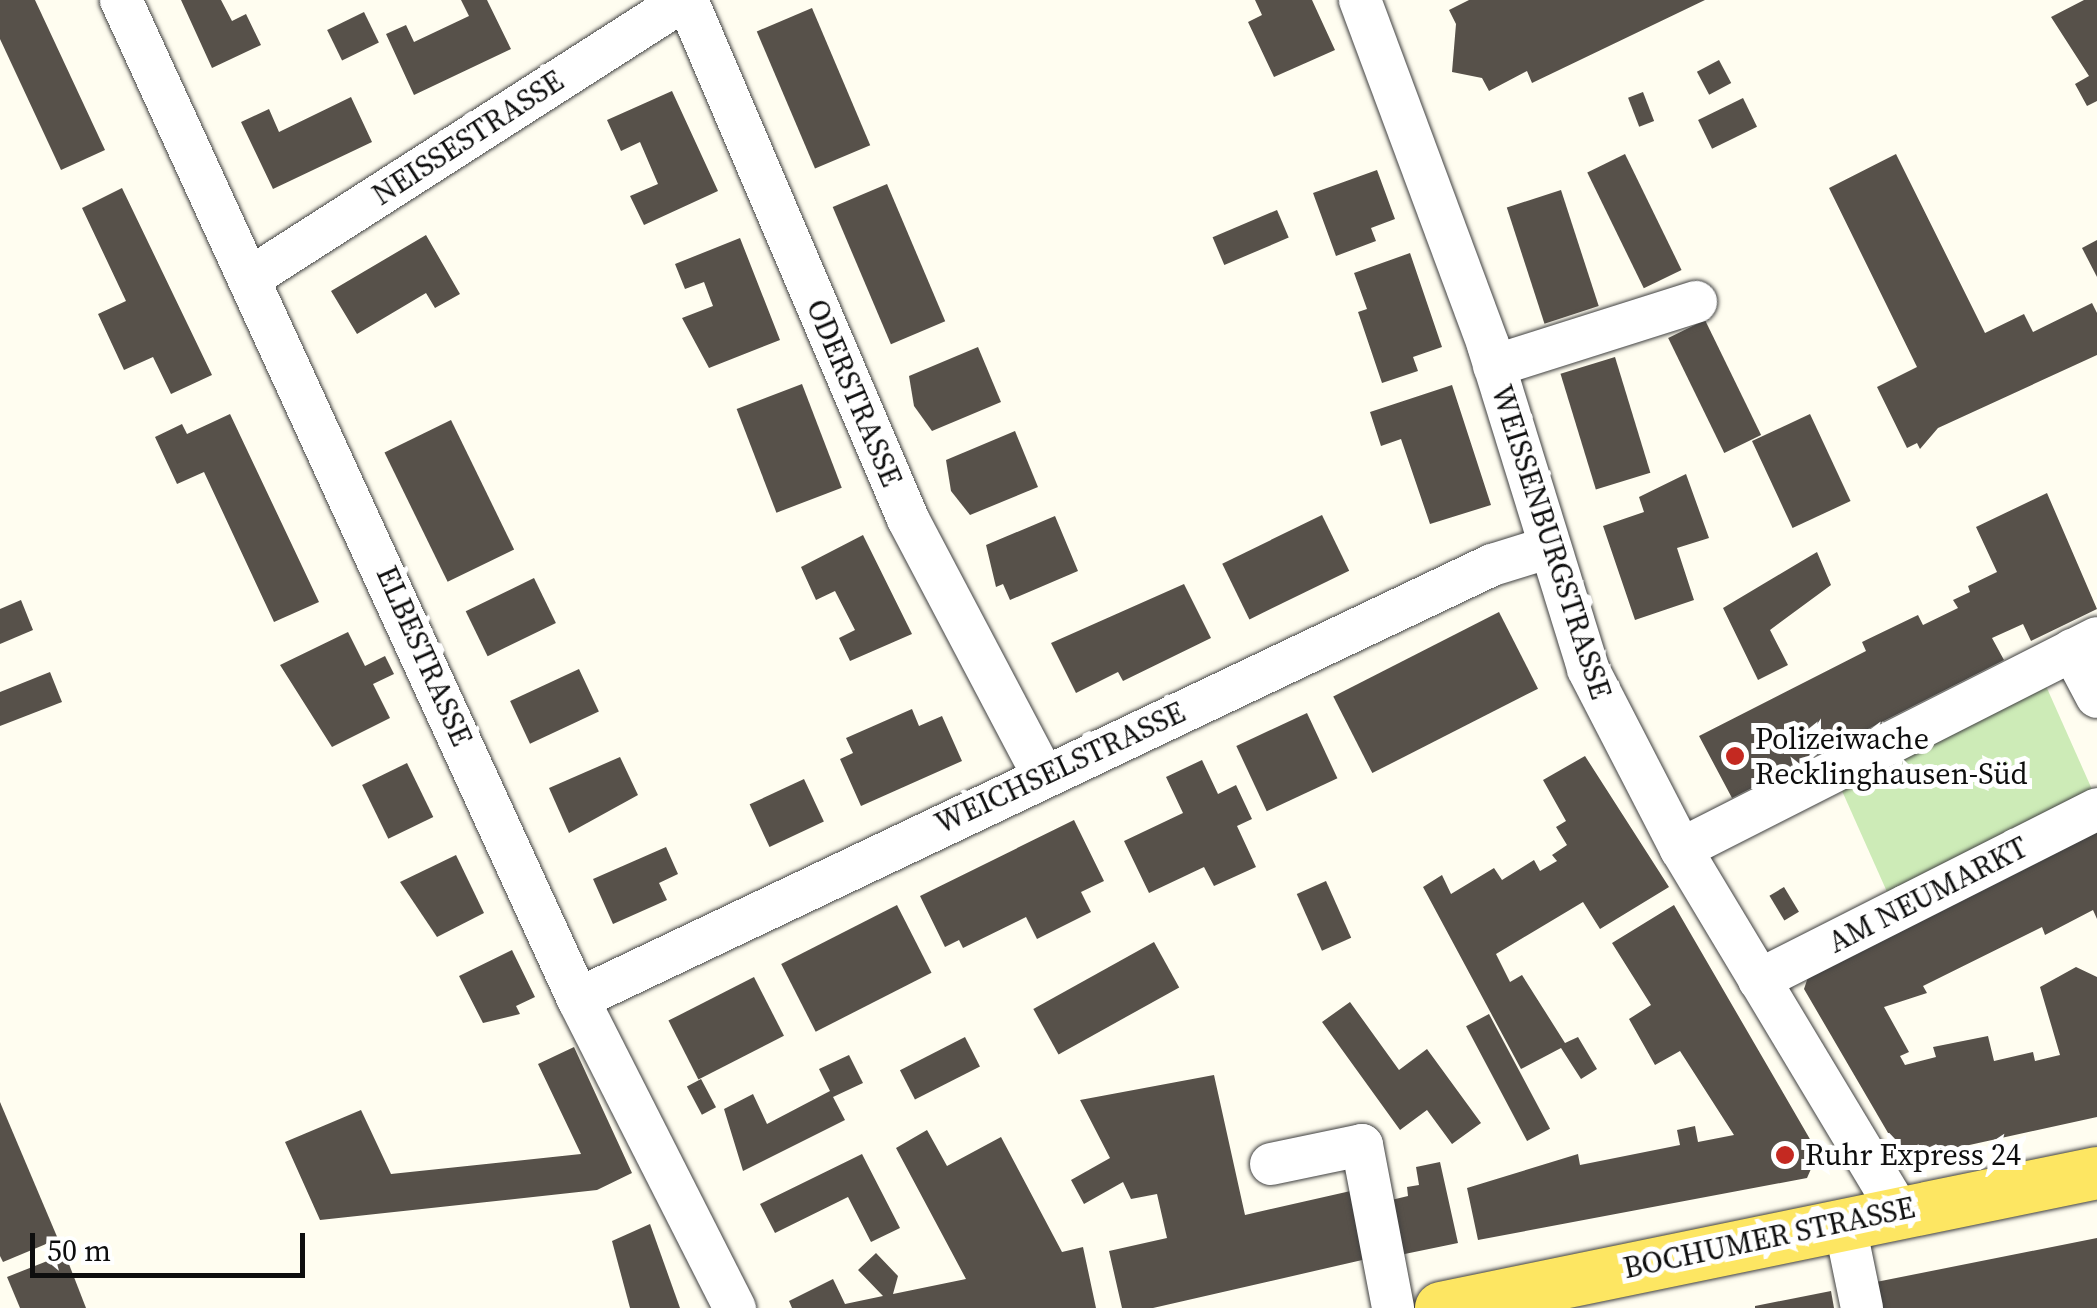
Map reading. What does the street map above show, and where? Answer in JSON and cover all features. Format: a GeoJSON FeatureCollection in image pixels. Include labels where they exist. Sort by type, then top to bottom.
{"type":"FeatureCollection","features":[{"type":"Feature","properties":{"kind":"main road","name":"BOCHUMER STRASSE"},"geometry":{"type":"LineString","coordinates":[[1441,1308],[1597,1292],[1844,1222],[2097,1173]]}},
{"type":"Feature","properties":{"kind":"street","name":"ELBESTRASSE"},"geometry":{"type":"LineString","coordinates":[[121,0],[253,276],[578,999],[736,1308]]}},
{"type":"Feature","properties":{"kind":"street","name":"NEISSESTRASSE"},"geometry":{"type":"LineString","coordinates":[[253,276],[685,0]]}},
{"type":"Feature","properties":{"kind":"street","name":"ODERSTRASSE"},"geometry":{"type":"LineString","coordinates":[[685,0],[908,519],[1042,775]]}},
{"type":"Feature","properties":{"kind":"street","name":"WEISSENBURGSTRASSE"},"geometry":{"type":"LineString","coordinates":[[1360,0],[1494,366],[1547,548],[1588,669],[1681,849],[1898,1210]]}},
{"type":"Feature","properties":{"kind":"street"},"geometry":{"type":"LineString","coordinates":[[1494,366],[1696,302]]}},
{"type":"Feature","properties":{"kind":"street","name":"WEICHSELSTRASSE"},"geometry":{"type":"LineString","coordinates":[[578,999],[1042,775],[1492,565],[1547,548]]}},
{"type":"Feature","properties":{"kind":"street"},"geometry":{"type":"LineString","coordinates":[[1681,849],[2085,644],[2097,697]]}},
{"type":"Feature","properties":{"kind":"street","name":"AM NEUMARKT"},"geometry":{"type":"LineString","coordinates":[[1759,980],[2097,809]]}},
{"type":"Feature","properties":{"kind":"street"},"geometry":{"type":"LineString","coordinates":[[1272,1164],[1362,1145],[1393,1308]]}},
{"type":"Feature","properties":{"kind":"street"},"geometry":{"type":"LineString","coordinates":[[1844,1222],[1862,1308]]}},
{"type":"Feature","properties":{"kind":"green space"},"geometry":{"type":"Polygon","coordinates":[[[2042,677],[2097,799],[1887,893],[1833,770],[2042,677]]]}},
{"type":"Feature","properties":{"kind":"building"},"geometry":{"type":"Polygon","coordinates":[[[0,0],[35,0],[105,150],[61,170],[0,39],[0,0]]]}},
{"type":"Feature","properties":{"kind":"building"},"geometry":{"type":"Polygon","coordinates":[[[181,0],[221,0],[232,21],[246,14],[261,45],[212,68],[181,0]]]}},
{"type":"Feature","properties":{"kind":"building"},"geometry":{"type":"Polygon","coordinates":[[[461,0],[487,0],[511,49],[414,95],[386,34],[406,25],[414,42],[469,16],[461,0]]]}},
{"type":"Feature","properties":{"kind":"building"},"geometry":{"type":"Polygon","coordinates":[[[1255,0],[1312,0],[1335,50],[1274,77],[1248,22],[1262,15],[1255,0]]]}},
{"type":"Feature","properties":{"kind":"building"},"geometry":{"type":"Polygon","coordinates":[[[1469,0],[1705,0],[1532,83],[1527,71],[1489,91],[1482,78],[1452,72],[1456,24],[1449,10],[1469,0]]]}},
{"type":"Feature","properties":{"kind":"building"},"geometry":{"type":"Polygon","coordinates":[[[2084,0],[2097,0],[2097,101],[2087,106],[2075,84],[2089,76],[2051,17],[2084,0]]]}},
{"type":"Feature","properties":{"kind":"building"},"geometry":{"type":"Polygon","coordinates":[[[812,8],[870,145],[815,169],[757,31],[812,8]]]}},
{"type":"Feature","properties":{"kind":"building"},"geometry":{"type":"Polygon","coordinates":[[[364,12],[379,43],[342,61],[327,30],[364,12]]]}},
{"type":"Feature","properties":{"kind":"building"},"geometry":{"type":"Polygon","coordinates":[[[1719,60],[1731,83],[1709,95],[1697,72],[1719,60]]]}},
{"type":"Feature","properties":{"kind":"building"},"geometry":{"type":"Polygon","coordinates":[[[672,91],[718,191],[644,225],[630,196],[658,184],[640,142],[621,151],[607,120],[672,91]]]}},
{"type":"Feature","properties":{"kind":"building"},"geometry":{"type":"Polygon","coordinates":[[[1643,92],[1654,121],[1639,127],[1628,98],[1643,92]]]}},
{"type":"Feature","properties":{"kind":"building"},"geometry":{"type":"Polygon","coordinates":[[[351,97],[372,142],[273,189],[241,122],[269,109],[279,132],[351,97]]]}},
{"type":"Feature","properties":{"kind":"building"},"geometry":{"type":"Polygon","coordinates":[[[1743,98],[1757,127],[1712,149],[1698,120],[1743,98]]]}},
{"type":"Feature","properties":{"kind":"building"},"geometry":{"type":"Polygon","coordinates":[[[1625,154],[1682,270],[1644,288],[1587,172],[1625,154]]]}},
{"type":"Feature","properties":{"kind":"building"},"geometry":{"type":"Polygon","coordinates":[[[1896,154],[1985,333],[2024,314],[2033,332],[2092,303],[2097,313],[2097,355],[1938,428],[1920,449],[1917,443],[1907,448],[1877,387],[1917,367],[1829,188],[1896,154]]]}},
{"type":"Feature","properties":{"kind":"building"},"geometry":{"type":"Polygon","coordinates":[[[1377,170],[1395,219],[1371,228],[1376,241],[1336,256],[1313,193],[1377,170]]]}},
{"type":"Feature","properties":{"kind":"building"},"geometry":{"type":"Polygon","coordinates":[[[887,184],[945,321],[891,344],[833,207],[887,184]]]}},
{"type":"Feature","properties":{"kind":"building"},"geometry":{"type":"Polygon","coordinates":[[[122,188],[212,375],[171,394],[153,357],[124,370],[98,314],[126,301],[82,208],[122,188]]]}},
{"type":"Feature","properties":{"kind":"building"},"geometry":{"type":"Polygon","coordinates":[[[1561,190],[1599,306],[1544,324],[1507,208],[1561,190]]]}},
{"type":"Feature","properties":{"kind":"building"},"geometry":{"type":"Polygon","coordinates":[[[1277,210],[1289,238],[1224,265],[1213,237],[1277,210]]]}},
{"type":"Feature","properties":{"kind":"building"},"geometry":{"type":"Polygon","coordinates":[[[426,235],[460,294],[435,308],[426,293],[357,334],[331,291],[426,235]]]}},
{"type":"Feature","properties":{"kind":"building"},"geometry":{"type":"Polygon","coordinates":[[[740,238],[780,340],[709,368],[682,318],[713,306],[704,282],[685,289],[675,264],[740,238]]]}},
{"type":"Feature","properties":{"kind":"building"},"geometry":{"type":"Polygon","coordinates":[[[2097,240],[2097,277],[2082,248],[2097,240]]]}},
{"type":"Feature","properties":{"kind":"building"},"geometry":{"type":"Polygon","coordinates":[[[1410,253],[1442,347],[1413,357],[1418,371],[1382,383],[1358,312],[1367,309],[1354,273],[1410,253]]]}},
{"type":"Feature","properties":{"kind":"building"},"geometry":{"type":"Polygon","coordinates":[[[1705,320],[1761,435],[1724,453],[1668,338],[1705,320]]]}},
{"type":"Feature","properties":{"kind":"building"},"geometry":{"type":"Polygon","coordinates":[[[978,347],[1001,402],[932,431],[914,406],[909,376],[978,347]]]}},
{"type":"Feature","properties":{"kind":"building"},"geometry":{"type":"Polygon","coordinates":[[[1615,357],[1650,473],[1596,489],[1560,374],[1615,357]]]}},
{"type":"Feature","properties":{"kind":"building"},"geometry":{"type":"Polygon","coordinates":[[[802,384],[842,488],[776,513],[737,409],[802,384]]]}},
{"type":"Feature","properties":{"kind":"building"},"geometry":{"type":"Polygon","coordinates":[[[1452,385],[1491,505],[1430,524],[1401,439],[1381,446],[1370,412],[1452,385]]]}},
{"type":"Feature","properties":{"kind":"building"},"geometry":{"type":"Polygon","coordinates":[[[230,414],[319,602],[274,622],[204,472],[177,484],[155,437],[182,424],[187,434],[230,414]]]}},
{"type":"Feature","properties":{"kind":"building"},"geometry":{"type":"Polygon","coordinates":[[[1810,414],[1851,501],[1793,528],[1752,441],[1810,414]]]}},
{"type":"Feature","properties":{"kind":"building"},"geometry":{"type":"Polygon","coordinates":[[[451,420],[514,549],[448,582],[384,452],[451,420]]]}},
{"type":"Feature","properties":{"kind":"building"},"geometry":{"type":"Polygon","coordinates":[[[1015,431],[1038,487],[970,515],[951,491],[946,460],[1015,431]]]}},
{"type":"Feature","properties":{"kind":"building"},"geometry":{"type":"Polygon","coordinates":[[[1686,474],[1709,538],[1677,548],[1694,600],[1635,620],[1603,526],[1644,512],[1639,497],[1686,474]]]}},
{"type":"Feature","properties":{"kind":"building"},"geometry":{"type":"Polygon","coordinates":[[[2047,493],[2097,609],[2031,641],[2023,624],[1992,638],[2004,660],[1732,798],[1699,736],[1866,651],[1862,642],[1918,615],[1923,625],[1958,608],[1953,600],[1970,592],[1968,586],[1997,572],[1976,527],[2047,493]]]}},
{"type":"Feature","properties":{"kind":"building"},"geometry":{"type":"Polygon","coordinates":[[[1322,515],[1349,571],[1249,619],[1222,564],[1322,515]]]}},
{"type":"Feature","properties":{"kind":"building"},"geometry":{"type":"Polygon","coordinates":[[[1055,516],[1078,571],[1010,600],[1003,584],[996,587],[986,545],[1055,516]]]}},
{"type":"Feature","properties":{"kind":"building"},"geometry":{"type":"Polygon","coordinates":[[[863,535],[912,634],[850,661],[839,638],[855,630],[835,591],[816,600],[801,567],[863,535]]]}},
{"type":"Feature","properties":{"kind":"building"},"geometry":{"type":"Polygon","coordinates":[[[1817,552],[1831,585],[1770,630],[1788,665],[1758,680],[1723,608],[1817,552]]]}},
{"type":"Feature","properties":{"kind":"building"},"geometry":{"type":"Polygon","coordinates":[[[534,578],[556,623],[488,656],[466,611],[534,578]]]}},
{"type":"Feature","properties":{"kind":"building"},"geometry":{"type":"Polygon","coordinates":[[[1184,584],[1211,638],[1123,681],[1118,672],[1076,693],[1051,643],[1184,584]]]}},
{"type":"Feature","properties":{"kind":"building"},"geometry":{"type":"Polygon","coordinates":[[[21,600],[33,630],[0,644],[0,609],[21,600]]]}},
{"type":"Feature","properties":{"kind":"building"},"geometry":{"type":"Polygon","coordinates":[[[1499,612],[1538,689],[1372,773],[1333,696],[1499,612]]]}},
{"type":"Feature","properties":{"kind":"building"},"geometry":{"type":"Polygon","coordinates":[[[348,632],[365,666],[385,656],[394,674],[373,684],[390,718],[332,747],[280,665],[348,632]]]}},
{"type":"Feature","properties":{"kind":"building"},"geometry":{"type":"Polygon","coordinates":[[[579,669],[599,712],[530,744],[510,701],[579,669]]]}},
{"type":"Feature","properties":{"kind":"building"},"geometry":{"type":"Polygon","coordinates":[[[50,672],[62,702],[0,726],[0,692],[50,672]]]}},
{"type":"Feature","properties":{"kind":"building"},"geometry":{"type":"Polygon","coordinates":[[[912,709],[919,726],[942,716],[962,761],[861,806],[840,759],[853,753],[846,738],[912,709]]]}},
{"type":"Feature","properties":{"kind":"building"},"geometry":{"type":"Polygon","coordinates":[[[1307,713],[1337,778],[1267,811],[1236,746],[1307,713]]]}},
{"type":"Feature","properties":{"kind":"building"},"geometry":{"type":"Polygon","coordinates":[[[1585,756],[1669,887],[1600,929],[1583,902],[1496,954],[1510,982],[1522,975],[1565,1043],[1578,1037],[1597,1069],[1581,1079],[1561,1048],[1521,1069],[1423,887],[1442,875],[1451,894],[1494,868],[1502,880],[1534,860],[1540,871],[1557,861],[1552,855],[1567,845],[1556,827],[1566,821],[1543,780],[1585,756]]]}},
{"type":"Feature","properties":{"kind":"building"},"geometry":{"type":"Polygon","coordinates":[[[620,757],[638,795],[569,833],[549,788],[620,757]]]}},
{"type":"Feature","properties":{"kind":"building"},"geometry":{"type":"Polygon","coordinates":[[[1202,760],[1218,794],[1236,785],[1252,819],[1237,826],[1256,867],[1214,886],[1204,867],[1149,893],[1124,841],[1183,813],[1166,777],[1202,760]]]}},
{"type":"Feature","properties":{"kind":"building"},"geometry":{"type":"Polygon","coordinates":[[[407,763],[433,817],[388,839],[362,785],[407,763]]]}},
{"type":"Feature","properties":{"kind":"building"},"geometry":{"type":"Polygon","coordinates":[[[804,779],[824,822],[769,847],[750,804],[804,779]]]}},
{"type":"Feature","properties":{"kind":"building"},"geometry":{"type":"Polygon","coordinates":[[[1074,820],[1104,881],[1081,892],[1091,912],[1037,939],[1026,917],[963,948],[959,940],[945,947],[920,896],[1074,820]]]}},
{"type":"Feature","properties":{"kind":"building"},"geometry":{"type":"Polygon","coordinates":[[[2097,829],[2097,919],[2093,910],[2045,935],[2042,927],[1923,986],[1927,993],[1884,1007],[1909,1052],[1900,1056],[1905,1065],[1936,1057],[1933,1047],[1988,1036],[1994,1061],[2033,1052],[2035,1061],[2060,1055],[2040,987],[2076,967],[2097,977],[2097,1117],[1915,1157],[1898,1150],[1804,989],[1809,974],[2097,829]]]}},
{"type":"Feature","properties":{"kind":"building"},"geometry":{"type":"Polygon","coordinates":[[[666,847],[678,874],[659,883],[667,900],[613,924],[593,879],[666,847]]]}},
{"type":"Feature","properties":{"kind":"building"},"geometry":{"type":"Polygon","coordinates":[[[456,855],[484,913],[437,937],[400,882],[456,855]]]}},
{"type":"Feature","properties":{"kind":"building"},"geometry":{"type":"Polygon","coordinates":[[[1326,881],[1351,938],[1322,951],[1297,894],[1326,881]]]}},
{"type":"Feature","properties":{"kind":"building"},"geometry":{"type":"Polygon","coordinates":[[[1784,887],[1799,912],[1784,921],[1769,896],[1784,887]]]}},
{"type":"Feature","properties":{"kind":"building"},"geometry":{"type":"Polygon","coordinates":[[[897,905],[932,973],[816,1032],[781,964],[897,905]]]}},
{"type":"Feature","properties":{"kind":"building"},"geometry":{"type":"Polygon","coordinates":[[[1674,905],[1818,1153],[1807,1178],[1478,1240],[1467,1188],[1578,1154],[1580,1165],[1680,1145],[1677,1130],[1695,1126],[1698,1142],[1734,1135],[1680,1051],[1655,1065],[1629,1019],[1651,1005],[1612,943],[1674,905]]]}},
{"type":"Feature","properties":{"kind":"building"},"geometry":{"type":"Polygon","coordinates":[[[1154,942],[1179,987],[1059,1054],[1033,1009],[1154,942]]]}},
{"type":"Feature","properties":{"kind":"building"},"geometry":{"type":"Polygon","coordinates":[[[512,950],[535,997],[516,1006],[520,1014],[483,1023],[459,976],[512,950]]]}},
{"type":"Feature","properties":{"kind":"building"},"geometry":{"type":"Polygon","coordinates":[[[754,977],[784,1036],[698,1079],[668,1021],[754,977]]]}},
{"type":"Feature","properties":{"kind":"building"},"geometry":{"type":"Polygon","coordinates":[[[1350,1002],[1399,1070],[1427,1049],[1481,1123],[1452,1144],[1427,1110],[1400,1130],[1322,1022],[1350,1002]]]}},
{"type":"Feature","properties":{"kind":"building"},"geometry":{"type":"Polygon","coordinates":[[[1489,1014],[1550,1129],[1527,1141],[1466,1026],[1489,1014]]]}},
{"type":"Feature","properties":{"kind":"building"},"geometry":{"type":"Polygon","coordinates":[[[965,1037],[980,1066],[915,1100],[900,1070],[965,1037]]]}},
{"type":"Feature","properties":{"kind":"building"},"geometry":{"type":"Polygon","coordinates":[[[574,1047],[632,1173],[597,1190],[320,1220],[285,1142],[361,1110],[391,1174],[581,1154],[538,1064],[574,1047]]]}},
{"type":"Feature","properties":{"kind":"building"},"geometry":{"type":"Polygon","coordinates":[[[849,1055],[863,1083],[833,1097],[845,1120],[743,1171],[724,1109],[753,1094],[767,1124],[830,1091],[819,1069],[849,1055]]]}},
{"type":"Feature","properties":{"kind":"building"},"geometry":{"type":"Polygon","coordinates":[[[1214,1075],[1245,1215],[1355,1190],[1371,1258],[1153,1308],[1122,1308],[1109,1251],[1167,1238],[1157,1194],[1131,1199],[1123,1182],[1084,1204],[1071,1180],[1110,1158],[1080,1100],[1214,1075]]]}},
{"type":"Feature","properties":{"kind":"building"},"geometry":{"type":"Polygon","coordinates":[[[701,1079],[716,1107],[702,1115],[687,1087],[701,1079]]]}},
{"type":"Feature","properties":{"kind":"building"},"geometry":{"type":"Polygon","coordinates":[[[0,1102],[58,1239],[3,1262],[0,1256],[0,1102]]]}},
{"type":"Feature","properties":{"kind":"building"},"geometry":{"type":"Polygon","coordinates":[[[927,1130],[947,1166],[1001,1137],[1062,1252],[1083,1247],[1096,1308],[792,1308],[789,1301],[833,1279],[845,1304],[883,1296],[858,1270],[876,1253],[898,1276],[893,1294],[966,1279],[896,1148],[927,1130]]]}},
{"type":"Feature","properties":{"kind":"building"},"geometry":{"type":"Polygon","coordinates":[[[862,1154],[900,1228],[871,1242],[848,1197],[775,1233],[760,1204],[862,1154]]]}},
{"type":"Feature","properties":{"kind":"building"},"geometry":{"type":"Polygon","coordinates":[[[1440,1162],[1458,1243],[1395,1256],[1383,1202],[1408,1196],[1407,1187],[1419,1185],[1416,1167],[1440,1162]]]}},
{"type":"Feature","properties":{"kind":"building"},"geometry":{"type":"Polygon","coordinates":[[[650,1224],[680,1308],[630,1308],[612,1241],[650,1224]]]}},
{"type":"Feature","properties":{"kind":"building"},"geometry":{"type":"Polygon","coordinates":[[[2097,1238],[2097,1308],[1871,1308],[1866,1284],[2097,1238]]]}},
{"type":"Feature","properties":{"kind":"building"},"geometry":{"type":"Polygon","coordinates":[[[65,1254],[86,1308],[20,1308],[7,1277],[65,1254]]]}},
{"type":"Feature","properties":{"kind":"building"},"geometry":{"type":"Polygon","coordinates":[[[1831,1291],[1834,1308],[1755,1308],[1755,1306],[1831,1291]]]}},
{"type":"Feature","properties":{"kind":"place","name":"Polizeiwache Recklinghausen-Süd"},"geometry":{"type":"Point","coordinates":[1735,756]}},
{"type":"Feature","properties":{"kind":"place","name":"Ruhr Express 24"},"geometry":{"type":"Point","coordinates":[1785,1155]}}]}
